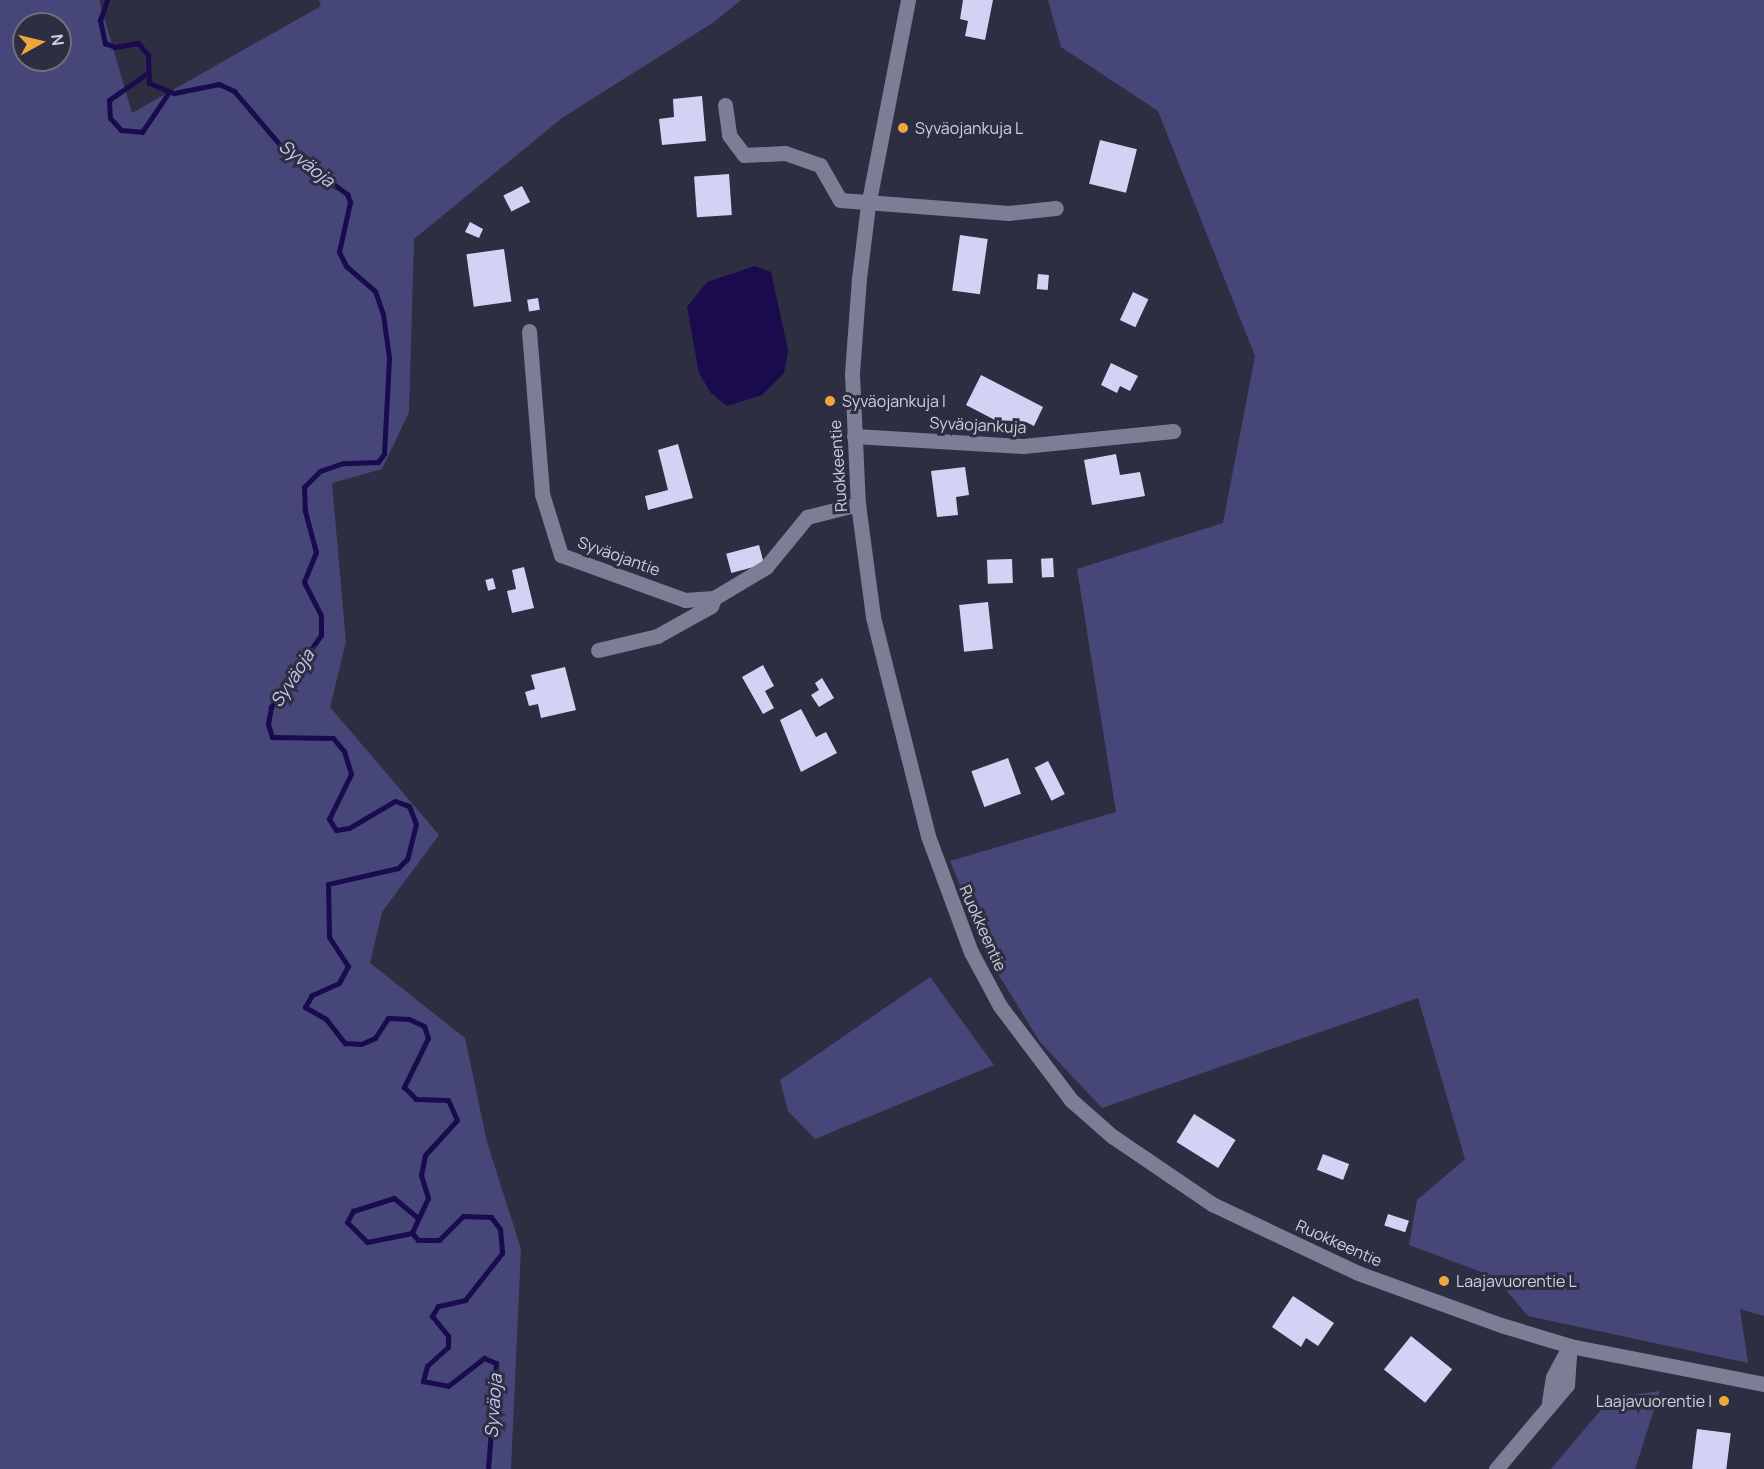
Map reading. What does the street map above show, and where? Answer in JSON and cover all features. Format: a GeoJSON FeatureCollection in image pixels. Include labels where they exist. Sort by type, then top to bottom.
{"type":"FeatureCollection","features":[{"type":"Feature","properties":{"kind":"street","name":"Ruokkeentie"},"geometry":{"type":"LineString","coordinates":[[908,0],[868,205],[852,374],[858,504],[873,617],[928,836],[972,952],[1035,1058],[1071,1100],[1112,1136],[1212,1204],[1358,1273],[1570,1346],[1764,1384]]}},
{"type":"Feature","properties":{"kind":"street"},"geometry":{"type":"LineString","coordinates":[[725,105],[729,135],[744,155],[785,153],[820,165],[840,200],[868,205],[921,204],[1008,213],[1056,208]]}},
{"type":"Feature","properties":{"kind":"street","name":"Syväojantie"},"geometry":{"type":"LineString","coordinates":[[529,331],[542,494],[561,555],[685,600],[714,598],[766,567],[807,517],[858,504]]}},
{"type":"Feature","properties":{"kind":"street","name":"Syväojankuja"},"geometry":{"type":"LineString","coordinates":[[854,436],[1023,446],[1173,431]]}},
{"type":"Feature","properties":{"kind":"street"},"geometry":{"type":"LineString","coordinates":[[598,650],[657,636],[711,606],[714,598]]}},
{"type":"Feature","properties":{"kind":"street"},"geometry":{"type":"LineString","coordinates":[[1496,1469],[1549,1402],[1567,1385],[1570,1346]]}},
{"type":"Feature","properties":{"kind":"shaded area"},"geometry":{"type":"Polygon","coordinates":[[[0,0],[99,0],[132,113],[321,6],[319,0],[741,0],[714,22],[562,118],[414,239],[409,412],[382,469],[332,483],[346,642],[330,707],[439,835],[382,912],[370,963],[465,1038],[487,1142],[521,1249],[511,1469],[0,1469],[0,0]]]}},
{"type":"Feature","properties":{"kind":"shaded area"},"geometry":{"type":"Polygon","coordinates":[[[1048,0],[1764,0],[1764,1316],[1740,1309],[1748,1363],[1528,1316],[1495,1277],[1409,1245],[1417,1200],[1465,1159],[1418,998],[1102,1108],[1040,1042],[995,969],[950,861],[1116,812],[1077,569],[1223,523],[1255,356],[1158,111],[1061,47],[1048,0]]]}},
{"type":"Feature","properties":{"kind":"shaded area"},"geometry":{"type":"Polygon","coordinates":[[[755,266],[771,272],[788,350],[784,373],[762,395],[727,406],[710,392],[699,373],[687,307],[707,282],[755,266]]]}},
{"type":"Feature","properties":{"kind":"shaded area"},"geometry":{"type":"Polygon","coordinates":[[[930,977],[994,1065],[815,1139],[788,1111],[780,1080],[930,977]]]}},
{"type":"Feature","properties":{"kind":"shaded area"},"geometry":{"type":"Polygon","coordinates":[[[1660,1391],[1635,1469],[1551,1469],[1611,1398],[1660,1391]]]}},
{"type":"Feature","properties":{"kind":"building"},"geometry":{"type":"Polygon","coordinates":[[[963,0],[993,0],[985,40],[965,36],[968,21],[960,19],[963,0]]]}},
{"type":"Feature","properties":{"kind":"building"},"geometry":{"type":"Polygon","coordinates":[[[702,96],[706,141],[662,145],[659,119],[674,117],[673,99],[702,96]]]}},
{"type":"Feature","properties":{"kind":"building"},"geometry":{"type":"Polygon","coordinates":[[[1100,140],[1137,149],[1126,193],[1089,184],[1100,140]]]}},
{"type":"Feature","properties":{"kind":"building"},"geometry":{"type":"Polygon","coordinates":[[[729,174],[732,215],[697,217],[694,176],[729,174]]]}},
{"type":"Feature","properties":{"kind":"building"},"geometry":{"type":"Polygon","coordinates":[[[522,186],[530,202],[511,212],[503,196],[522,186]]]}},
{"type":"Feature","properties":{"kind":"building"},"geometry":{"type":"Polygon","coordinates":[[[470,222],[483,229],[479,238],[465,232],[470,222]]]}},
{"type":"Feature","properties":{"kind":"building"},"geometry":{"type":"Polygon","coordinates":[[[960,235],[988,239],[980,294],[952,290],[960,235]]]}},
{"type":"Feature","properties":{"kind":"building"},"geometry":{"type":"Polygon","coordinates":[[[504,249],[511,301],[474,307],[466,254],[504,249]]]}},
{"type":"Feature","properties":{"kind":"building"},"geometry":{"type":"Polygon","coordinates":[[[1038,274],[1049,275],[1048,290],[1037,289],[1038,274]]]}},
{"type":"Feature","properties":{"kind":"building"},"geometry":{"type":"Polygon","coordinates":[[[1133,292],[1148,299],[1135,327],[1120,320],[1133,292]]]}},
{"type":"Feature","properties":{"kind":"building"},"geometry":{"type":"Polygon","coordinates":[[[538,298],[540,310],[529,312],[527,300],[538,298]]]}},
{"type":"Feature","properties":{"kind":"building"},"geometry":{"type":"Polygon","coordinates":[[[1111,363],[1138,376],[1130,391],[1120,386],[1117,393],[1101,385],[1111,363]]]}},
{"type":"Feature","properties":{"kind":"building"},"geometry":{"type":"Polygon","coordinates":[[[981,375],[1043,407],[1034,426],[1026,422],[1020,433],[966,405],[981,375]]]}},
{"type":"Feature","properties":{"kind":"building"},"geometry":{"type":"Polygon","coordinates":[[[678,444],[693,498],[648,510],[645,496],[668,490],[658,450],[678,444]]]}},
{"type":"Feature","properties":{"kind":"building"},"geometry":{"type":"Polygon","coordinates":[[[1116,454],[1120,475],[1140,472],[1145,496],[1092,505],[1084,460],[1116,454]]]}},
{"type":"Feature","properties":{"kind":"building"},"geometry":{"type":"Polygon","coordinates":[[[965,467],[969,495],[956,497],[958,515],[937,517],[931,471],[965,467]]]}},
{"type":"Feature","properties":{"kind":"building"},"geometry":{"type":"Polygon","coordinates":[[[759,545],[764,564],[731,573],[726,554],[759,545]]]}},
{"type":"Feature","properties":{"kind":"building"},"geometry":{"type":"Polygon","coordinates":[[[1053,558],[1054,577],[1042,578],[1041,559],[1053,558]]]}},
{"type":"Feature","properties":{"kind":"building"},"geometry":{"type":"Polygon","coordinates":[[[1012,559],[1013,583],[988,584],[987,560],[1012,559]]]}},
{"type":"Feature","properties":{"kind":"building"},"geometry":{"type":"Polygon","coordinates":[[[524,567],[534,608],[512,613],[507,591],[516,589],[512,570],[524,567]]]}},
{"type":"Feature","properties":{"kind":"building"},"geometry":{"type":"Polygon","coordinates":[[[493,578],[496,589],[488,591],[485,580],[493,578]]]}},
{"type":"Feature","properties":{"kind":"building"},"geometry":{"type":"Polygon","coordinates":[[[988,602],[993,649],[964,652],[959,605],[988,602]]]}},
{"type":"Feature","properties":{"kind":"building"},"geometry":{"type":"Polygon","coordinates":[[[763,665],[774,686],[765,691],[774,708],[763,714],[742,677],[763,665]]]}},
{"type":"Feature","properties":{"kind":"building"},"geometry":{"type":"Polygon","coordinates":[[[565,667],[576,710],[541,718],[538,704],[529,706],[525,692],[535,689],[531,675],[565,667]]]}},
{"type":"Feature","properties":{"kind":"building"},"geometry":{"type":"Polygon","coordinates":[[[822,678],[834,698],[819,707],[811,695],[819,690],[815,683],[822,678]]]}},
{"type":"Feature","properties":{"kind":"building"},"geometry":{"type":"Polygon","coordinates":[[[801,709],[816,737],[826,732],[837,753],[801,772],[780,720],[801,709]]]}},
{"type":"Feature","properties":{"kind":"building"},"geometry":{"type":"Polygon","coordinates":[[[1008,758],[1021,794],[984,807],[971,771],[1008,758]]]}},
{"type":"Feature","properties":{"kind":"building"},"geometry":{"type":"Polygon","coordinates":[[[1048,761],[1065,794],[1051,801],[1035,768],[1048,761]]]}},
{"type":"Feature","properties":{"kind":"building"},"geometry":{"type":"Polygon","coordinates":[[[1194,1114],[1236,1140],[1218,1168],[1177,1142],[1194,1114]]]}},
{"type":"Feature","properties":{"kind":"building"},"geometry":{"type":"Polygon","coordinates":[[[1323,1154],[1349,1164],[1343,1180],[1317,1170],[1323,1154]]]}},
{"type":"Feature","properties":{"kind":"building"},"geometry":{"type":"Polygon","coordinates":[[[1388,1214],[1409,1221],[1405,1232],[1384,1225],[1388,1214]]]}},
{"type":"Feature","properties":{"kind":"building"},"geometry":{"type":"Polygon","coordinates":[[[1293,1296],[1334,1323],[1318,1346],[1306,1338],[1301,1347],[1272,1327],[1293,1296]]]}},
{"type":"Feature","properties":{"kind":"building"},"geometry":{"type":"Polygon","coordinates":[[[1411,1336],[1452,1369],[1425,1403],[1384,1369],[1411,1336]]]}},
{"type":"Feature","properties":{"kind":"building"},"geometry":{"type":"Polygon","coordinates":[[[1697,1429],[1731,1433],[1726,1469],[1692,1469],[1697,1429]]]}},
{"type":"Feature","properties":{"kind":"waterway","name":"Syväoja"},"geometry":{"type":"LineString","coordinates":[[107,0],[100,20],[105,43],[115,47],[138,43],[148,55],[149,83],[174,93],[219,84],[234,91],[281,146],[347,194],[350,202],[339,252],[346,266],[375,291],[383,314],[389,358],[384,454],[378,462],[343,463],[320,471],[304,487],[305,511],[316,552],[304,582],[321,616],[321,635],[271,707],[268,724],[272,737],[333,738],[344,751],[351,774],[329,819],[336,830],[349,828],[395,801],[409,806],[416,824],[407,859],[398,868],[328,884],[329,937],[348,966],[339,983],[312,995],[305,1007],[326,1019],[345,1043],[361,1044],[375,1038],[388,1018],[409,1019],[424,1026],[428,1038],[404,1087],[416,1099],[448,1100],[457,1120],[425,1155],[421,1175],[428,1198],[412,1233],[418,1240],[439,1240],[463,1216],[491,1217],[500,1229],[502,1253],[465,1300],[438,1306],[432,1316],[448,1336],[448,1347],[427,1366],[423,1381],[448,1386],[484,1358],[496,1363],[488,1469]]}},
{"type":"Feature","properties":{"kind":"waterway"},"geometry":{"type":"LineString","coordinates":[[146,74],[109,100],[110,118],[121,130],[142,132],[169,92]]}},
{"type":"Feature","properties":{"kind":"waterway"},"geometry":{"type":"LineString","coordinates":[[412,1233],[367,1242],[347,1222],[353,1211],[394,1198],[417,1217]]}},
{"type":"Feature","properties":{"kind":"place","name":"Syväojankuja L"},"geometry":{"type":"Point","coordinates":[903,128]}},
{"type":"Feature","properties":{"kind":"place","name":"Syväojankuja I"},"geometry":{"type":"Point","coordinates":[830,401]}},
{"type":"Feature","properties":{"kind":"place","name":"Laajavuorentie L"},"geometry":{"type":"Point","coordinates":[1444,1281]}},
{"type":"Feature","properties":{"kind":"place","name":"Laajavuorentie I"},"geometry":{"type":"Point","coordinates":[1724,1401]}}]}
